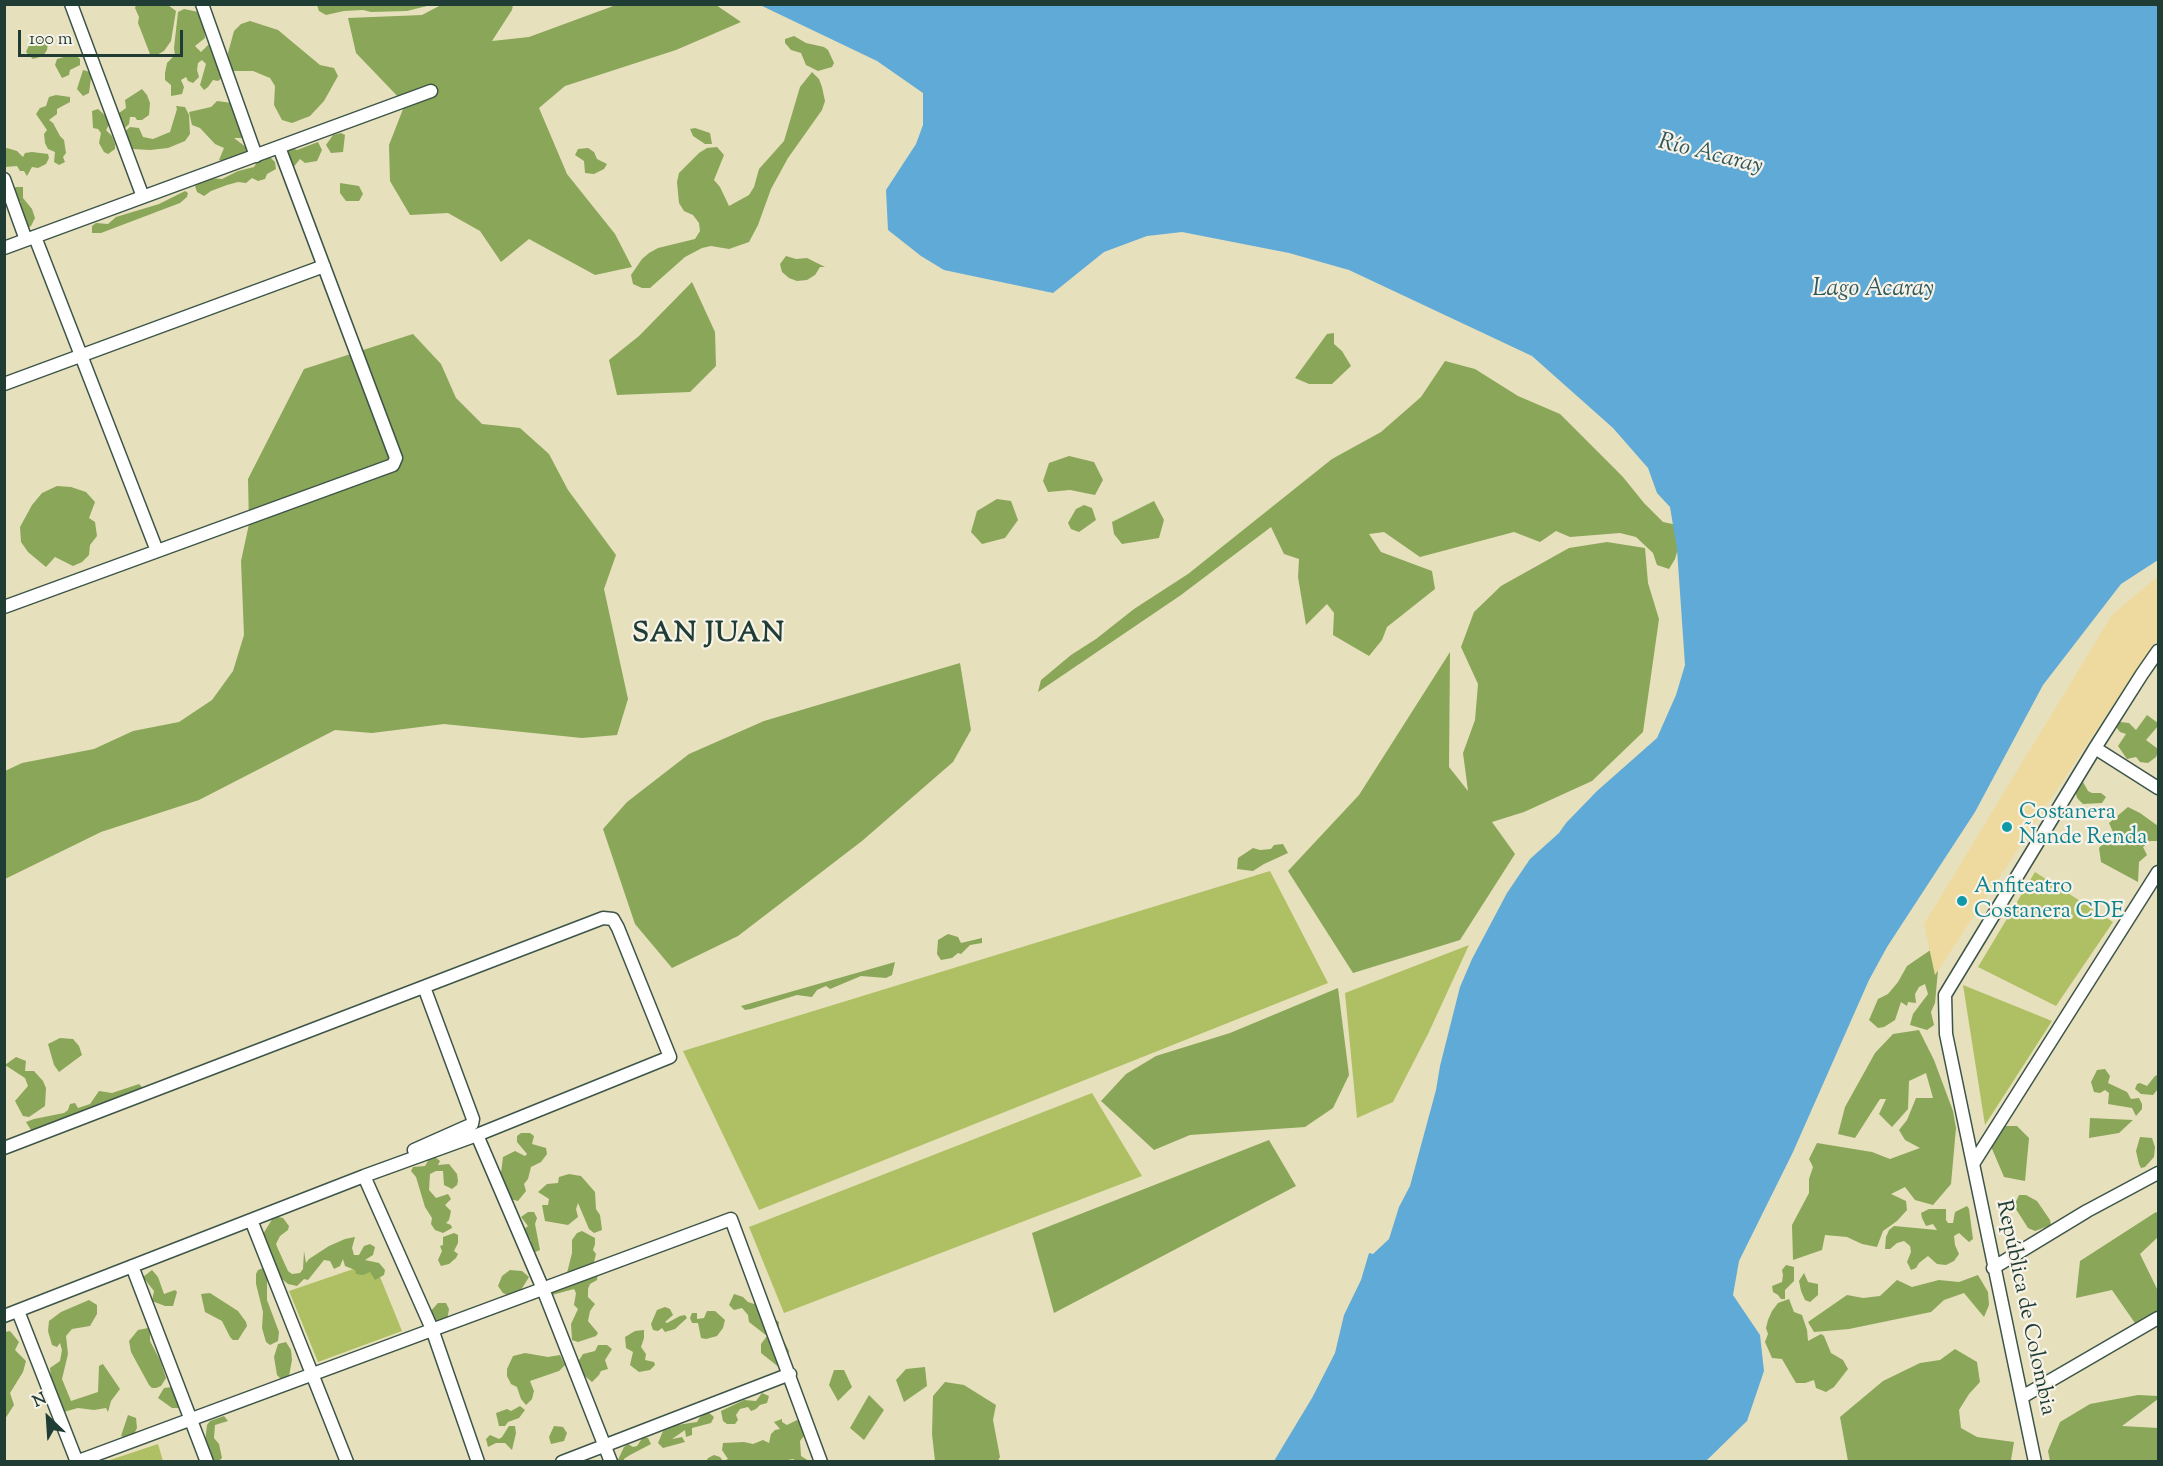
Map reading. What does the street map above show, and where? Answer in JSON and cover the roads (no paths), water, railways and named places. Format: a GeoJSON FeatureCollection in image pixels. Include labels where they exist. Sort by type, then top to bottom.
{"type":"FeatureCollection","features":[{"type":"Feature","properties":{"kind":"street"},"geometry":{"type":"LineString","coordinates":[[71,4],[143,197]]}},
{"type":"Feature","properties":{"kind":"street"},"geometry":{"type":"LineString","coordinates":[[202,4],[256,156]]}},
{"type":"Feature","properties":{"kind":"street"},"geometry":{"type":"LineString","coordinates":[[4,248],[431,91]]}},
{"type":"Feature","properties":{"kind":"street"},"geometry":{"type":"LineString","coordinates":[[4,607],[393,465],[396,458],[279,147]]}},
{"type":"Feature","properties":{"kind":"street"},"geometry":{"type":"LineString","coordinates":[[4,179],[81,355],[157,551]]}},
{"type":"Feature","properties":{"kind":"street"},"geometry":{"type":"LineString","coordinates":[[4,384],[324,266]]}},
{"type":"Feature","properties":{"kind":"street","name":"República de Colombia"},"geometry":{"type":"LineString","coordinates":[[2035,1461],[1946,1034],[1945,995],[2095,748],[2158,651]]}},
{"type":"Feature","properties":{"kind":"street"},"geometry":{"type":"LineString","coordinates":[[2095,748],[2158,788]]}},
{"type":"Feature","properties":{"kind":"street"},"geometry":{"type":"LineString","coordinates":[[1972,1164],[2158,872]]}},
{"type":"Feature","properties":{"kind":"street"},"geometry":{"type":"LineString","coordinates":[[4,1148],[603,918],[613,919],[618,928],[670,1057],[477,1134],[4,1316]]}},
{"type":"Feature","properties":{"kind":"street"},"geometry":{"type":"LineString","coordinates":[[391,1166],[397,1157],[472,1124],[473,1119],[424,987]]}},
{"type":"Feature","properties":{"kind":"street"},"geometry":{"type":"LineString","coordinates":[[477,1134],[543,1288],[611,1461]]}},
{"type":"Feature","properties":{"kind":"street"},"geometry":{"type":"LineString","coordinates":[[1993,1268],[2087,1211],[2158,1173]]}},
{"type":"Feature","properties":{"kind":"street"},"geometry":{"type":"LineString","coordinates":[[364,1176],[432,1329],[478,1461]]}},
{"type":"Feature","properties":{"kind":"street"},"geometry":{"type":"LineString","coordinates":[[18,1311],[76,1461],[731,1219],[821,1461]]}},
{"type":"Feature","properties":{"kind":"street"},"geometry":{"type":"LineString","coordinates":[[251,1220],[347,1461]]}},
{"type":"Feature","properties":{"kind":"street"},"geometry":{"type":"LineString","coordinates":[[132,1266],[207,1461]]}},
{"type":"Feature","properties":{"kind":"street"},"geometry":{"type":"LineString","coordinates":[[2022,1396],[2158,1318]]}},
{"type":"Feature","properties":{"kind":"street"},"geometry":{"type":"LineString","coordinates":[[562,1461],[790,1374]]}},
{"type":"Feature","properties":{"kind":"water","name":"Lago Acaray"},"geometry":{"type":"Polygon","coordinates":[[[760,5],[2158,5],[2158,560],[2121,584],[2043,685],[1975,812],[1887,947],[1869,980],[1793,1152],[1739,1261],[1733,1295],[1760,1335],[1764,1371],[1747,1421],[1706,1461],[1274,1461],[1312,1398],[1335,1353],[1344,1315],[1361,1280],[1369,1253],[1373,1254],[1389,1239],[1399,1207],[1410,1186],[1436,1090],[1460,987],[1472,959],[1507,893],[1530,859],[1559,833],[1597,791],[1657,738],[1676,695],[1685,665],[1677,549],[1670,507],[1657,493],[1648,468],[1613,428],[1532,356],[1349,270],[1289,253],[1182,232],[1147,236],[1104,252],[1053,293],[944,270],[921,256],[888,230],[886,190],[916,144],[923,125],[923,93],[877,61],[760,5]]]}},
{"type":"Feature","properties":{"kind":"place","name":"Costanera Ñande Renda"},"geometry":{"type":"Point","coordinates":[2007,827]}},
{"type":"Feature","properties":{"kind":"place","name":"Anfiteatro Costanera CDE"},"geometry":{"type":"Point","coordinates":[1962,901]}},
{"type":"Feature","properties":{"kind":"district","name":"SAN JUAN"},"geometry":{"type":"Point","coordinates":[709,636]}},
{"type":"Feature","properties":{"kind":"water label","name":"Río Acaray"},"geometry":{"type":"Point","coordinates":[1710,156]}}]}
